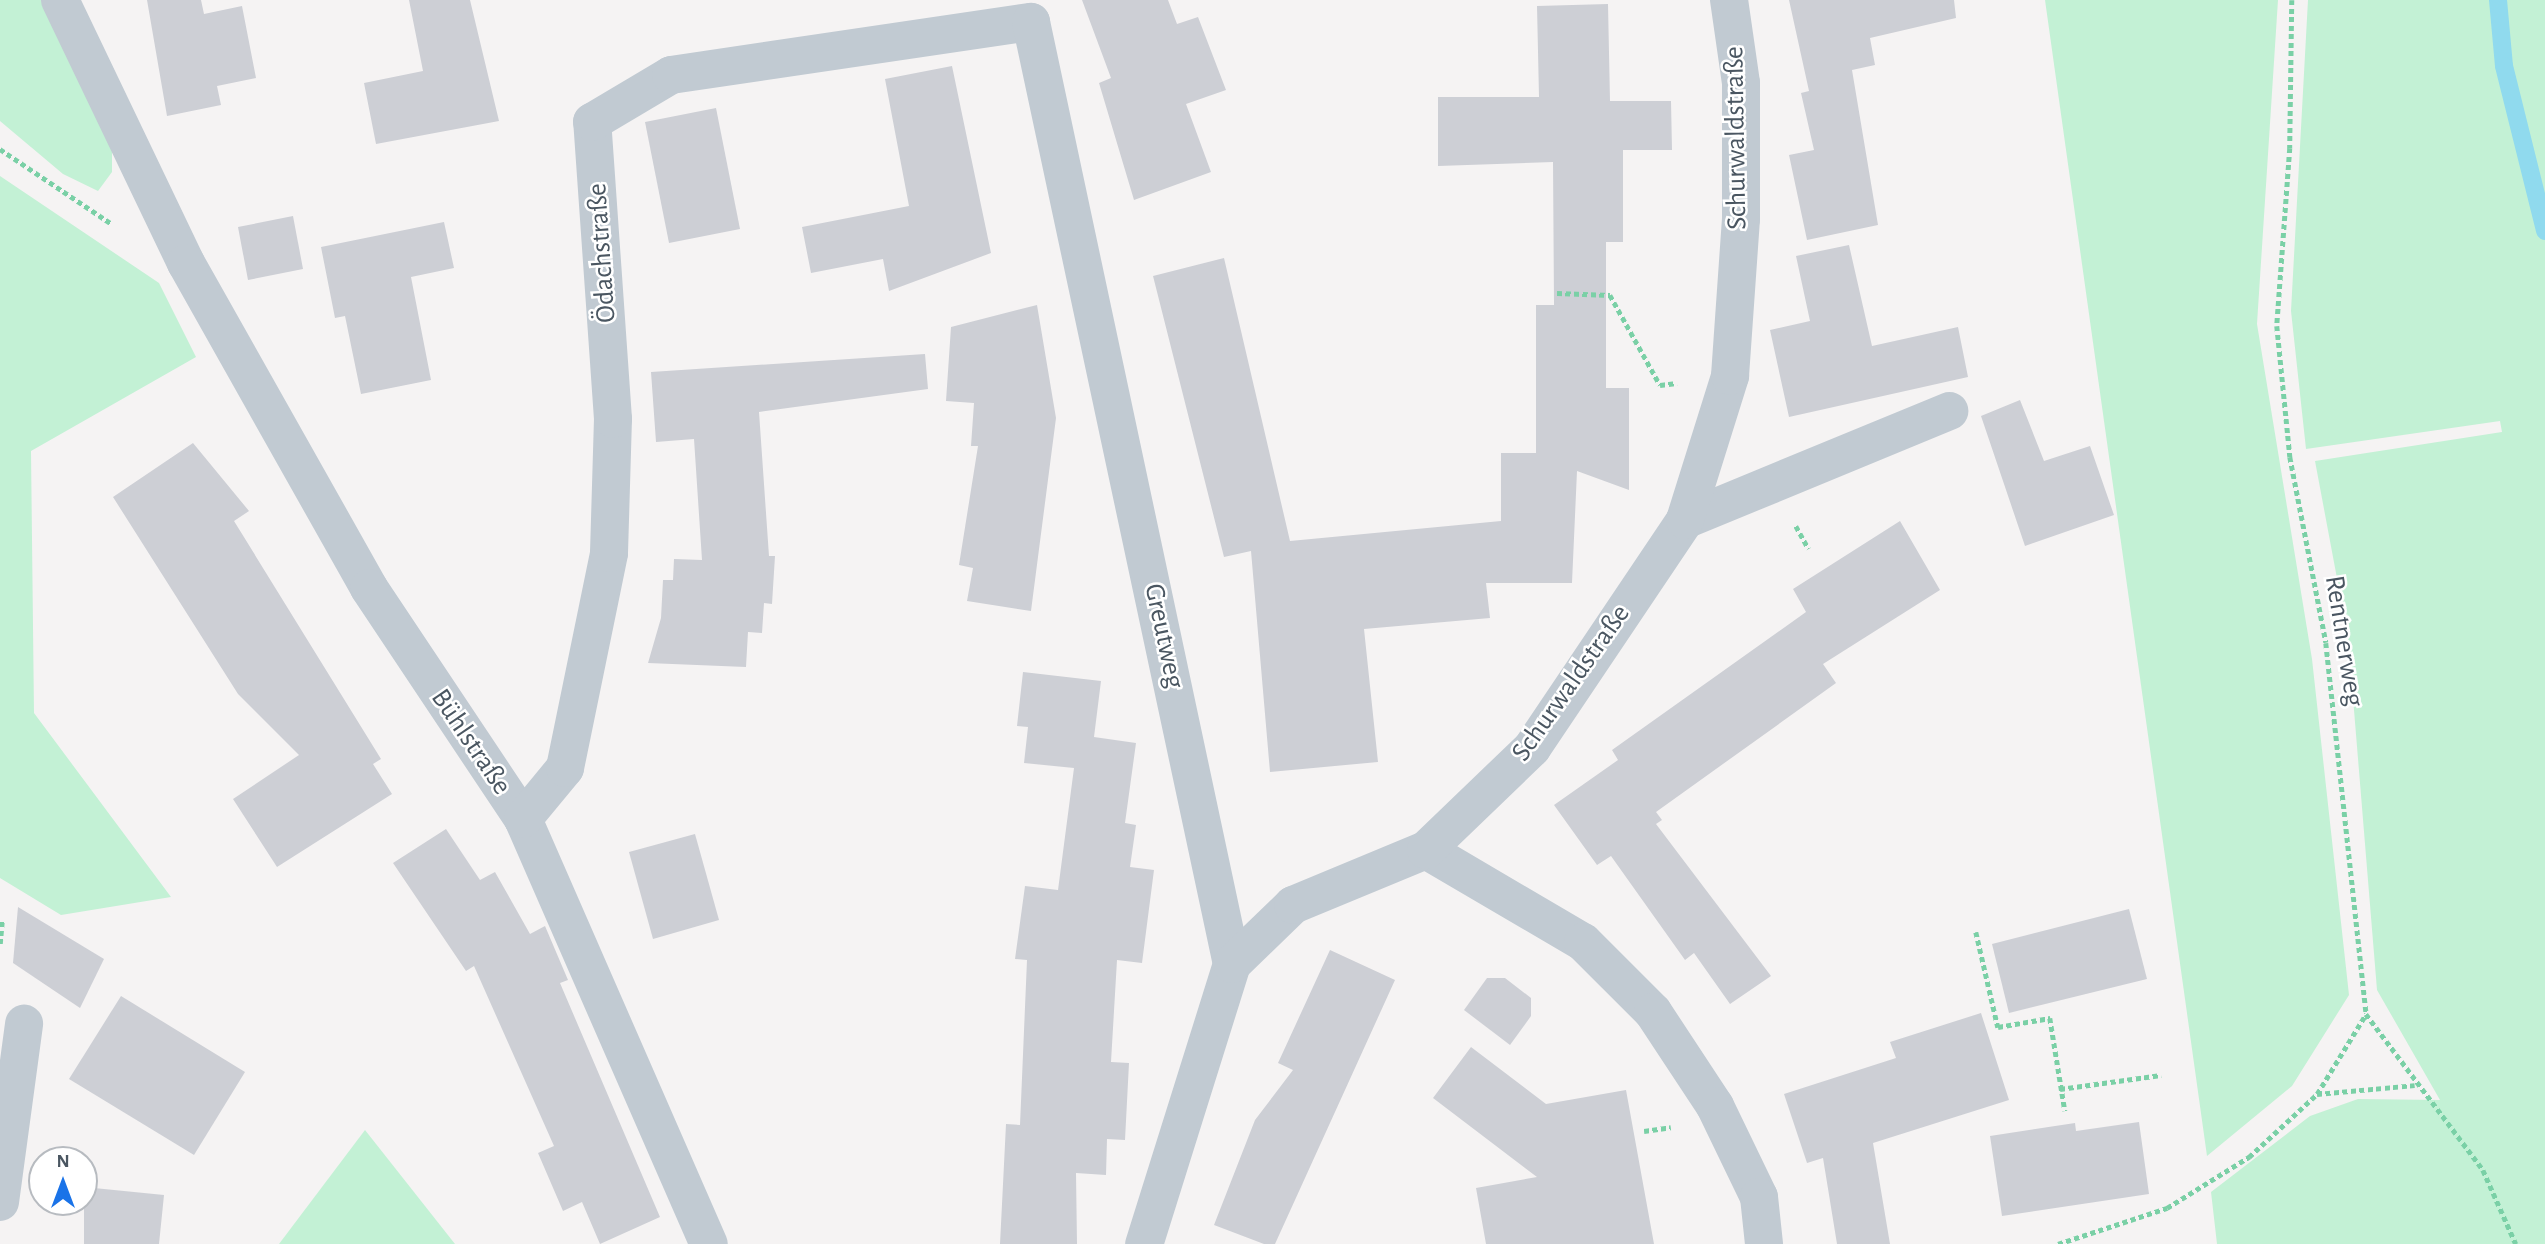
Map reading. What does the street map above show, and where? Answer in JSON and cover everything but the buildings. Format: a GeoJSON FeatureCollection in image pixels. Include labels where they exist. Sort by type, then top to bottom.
{"type":"FeatureCollection","features":[{"type":"Feature","properties":{"kind":"street","name":"Bühlstraße"},"geometry":{"type":"LineString","coordinates":[[60,0],[186,263],[369,588],[523,819],[709,1244]]}},
{"type":"Feature","properties":{"kind":"street","name":"Schurwaldstraße"},"geometry":{"type":"LineString","coordinates":[[1232,964],[1293,905],[1426,850],[1532,748],[1685,520],[1730,376],[1741,219],[1741,83],[1729,0]]}},
{"type":"Feature","properties":{"kind":"street","name":"Ödachstraße"},"geometry":{"type":"LineString","coordinates":[[523,819],[565,768],[609,553],[613,419],[592,122],[671,75],[1031,22]]}},
{"type":"Feature","properties":{"kind":"street","name":"Greutweg"},"geometry":{"type":"LineString","coordinates":[[1031,22],[1232,964],[1144,1244]]}},
{"type":"Feature","properties":{"kind":"street"},"geometry":{"type":"LineString","coordinates":[[1685,520],[1949,411]]}},
{"type":"Feature","properties":{"kind":"street"},"geometry":{"type":"LineString","coordinates":[[1426,850],[1583,942],[1653,1012],[1715,1106],[1754,1186],[1763,1244]]}},
{"type":"Feature","properties":{"kind":"street"},"geometry":{"type":"LineString","coordinates":[[0,1202],[24,1024]]}},
{"type":"Feature","properties":{"kind":"path","name":"Rentnerweg"},"geometry":{"type":"LineString","coordinates":[[2292,0],[2290,148],[2277,326],[2290,457],[2326,643],[2367,1014],[2414,1085],[2483,1170],[2516,1244]]}},
{"type":"Feature","properties":{"kind":"path"},"geometry":{"type":"LineString","coordinates":[[0,149],[118,228]]}},
{"type":"Feature","properties":{"kind":"path"},"geometry":{"type":"LineString","coordinates":[[1557,293],[1610,295],[1660,385],[1730,376]]}},
{"type":"Feature","properties":{"kind":"path"},"geometry":{"type":"LineString","coordinates":[[0,944],[2,921]]}},
{"type":"Feature","properties":{"kind":"path"},"geometry":{"type":"LineString","coordinates":[[1976,932],[1998,1027],[2050,1018],[2064,1111]]}},
{"type":"Feature","properties":{"kind":"path"},"geometry":{"type":"LineString","coordinates":[[2058,1244],[2168,1208],[2249,1157],[2317,1094],[2367,1014]]}},
{"type":"Feature","properties":{"kind":"path"},"geometry":{"type":"LineString","coordinates":[[2060,1089],[2161,1075]]}},
{"type":"Feature","properties":{"kind":"path"},"geometry":{"type":"LineString","coordinates":[[2317,1094],[2414,1085]]}},
{"type":"Feature","properties":{"kind":"green space"},"geometry":{"type":"Polygon","coordinates":[[[0,0],[41,0],[50,15],[112,142],[112,172],[98,191],[63,174],[0,121],[0,0]]]}},
{"type":"Feature","properties":{"kind":"green space"},"geometry":{"type":"Polygon","coordinates":[[[2045,0],[2278,0],[2257,324],[2312,659],[2349,995],[2292,1086],[2207,1156],[2045,0]]]}},
{"type":"Feature","properties":{"kind":"green space"},"geometry":{"type":"Polygon","coordinates":[[[2308,0],[2545,0],[2545,1244],[2217,1244],[2211,1192],[2310,1116],[2358,1099],[2440,1100],[2377,990],[2348,637],[2315,461],[2502,432],[2500,421],[2306,449],[2291,311],[2308,0]]]}},
{"type":"Feature","properties":{"kind":"green space"},"geometry":{"type":"Polygon","coordinates":[[[0,176],[159,283],[196,357],[31,451],[34,713],[171,897],[61,915],[0,878],[0,176]]]}},
{"type":"Feature","properties":{"kind":"green space"},"geometry":{"type":"Polygon","coordinates":[[[365,1130],[455,1244],[279,1244],[365,1130]]]}},
{"type":"Feature","properties":{"kind":"waterway"},"geometry":{"type":"LineString","coordinates":[[2498,0],[2504,66],[2545,231]]}}]}
